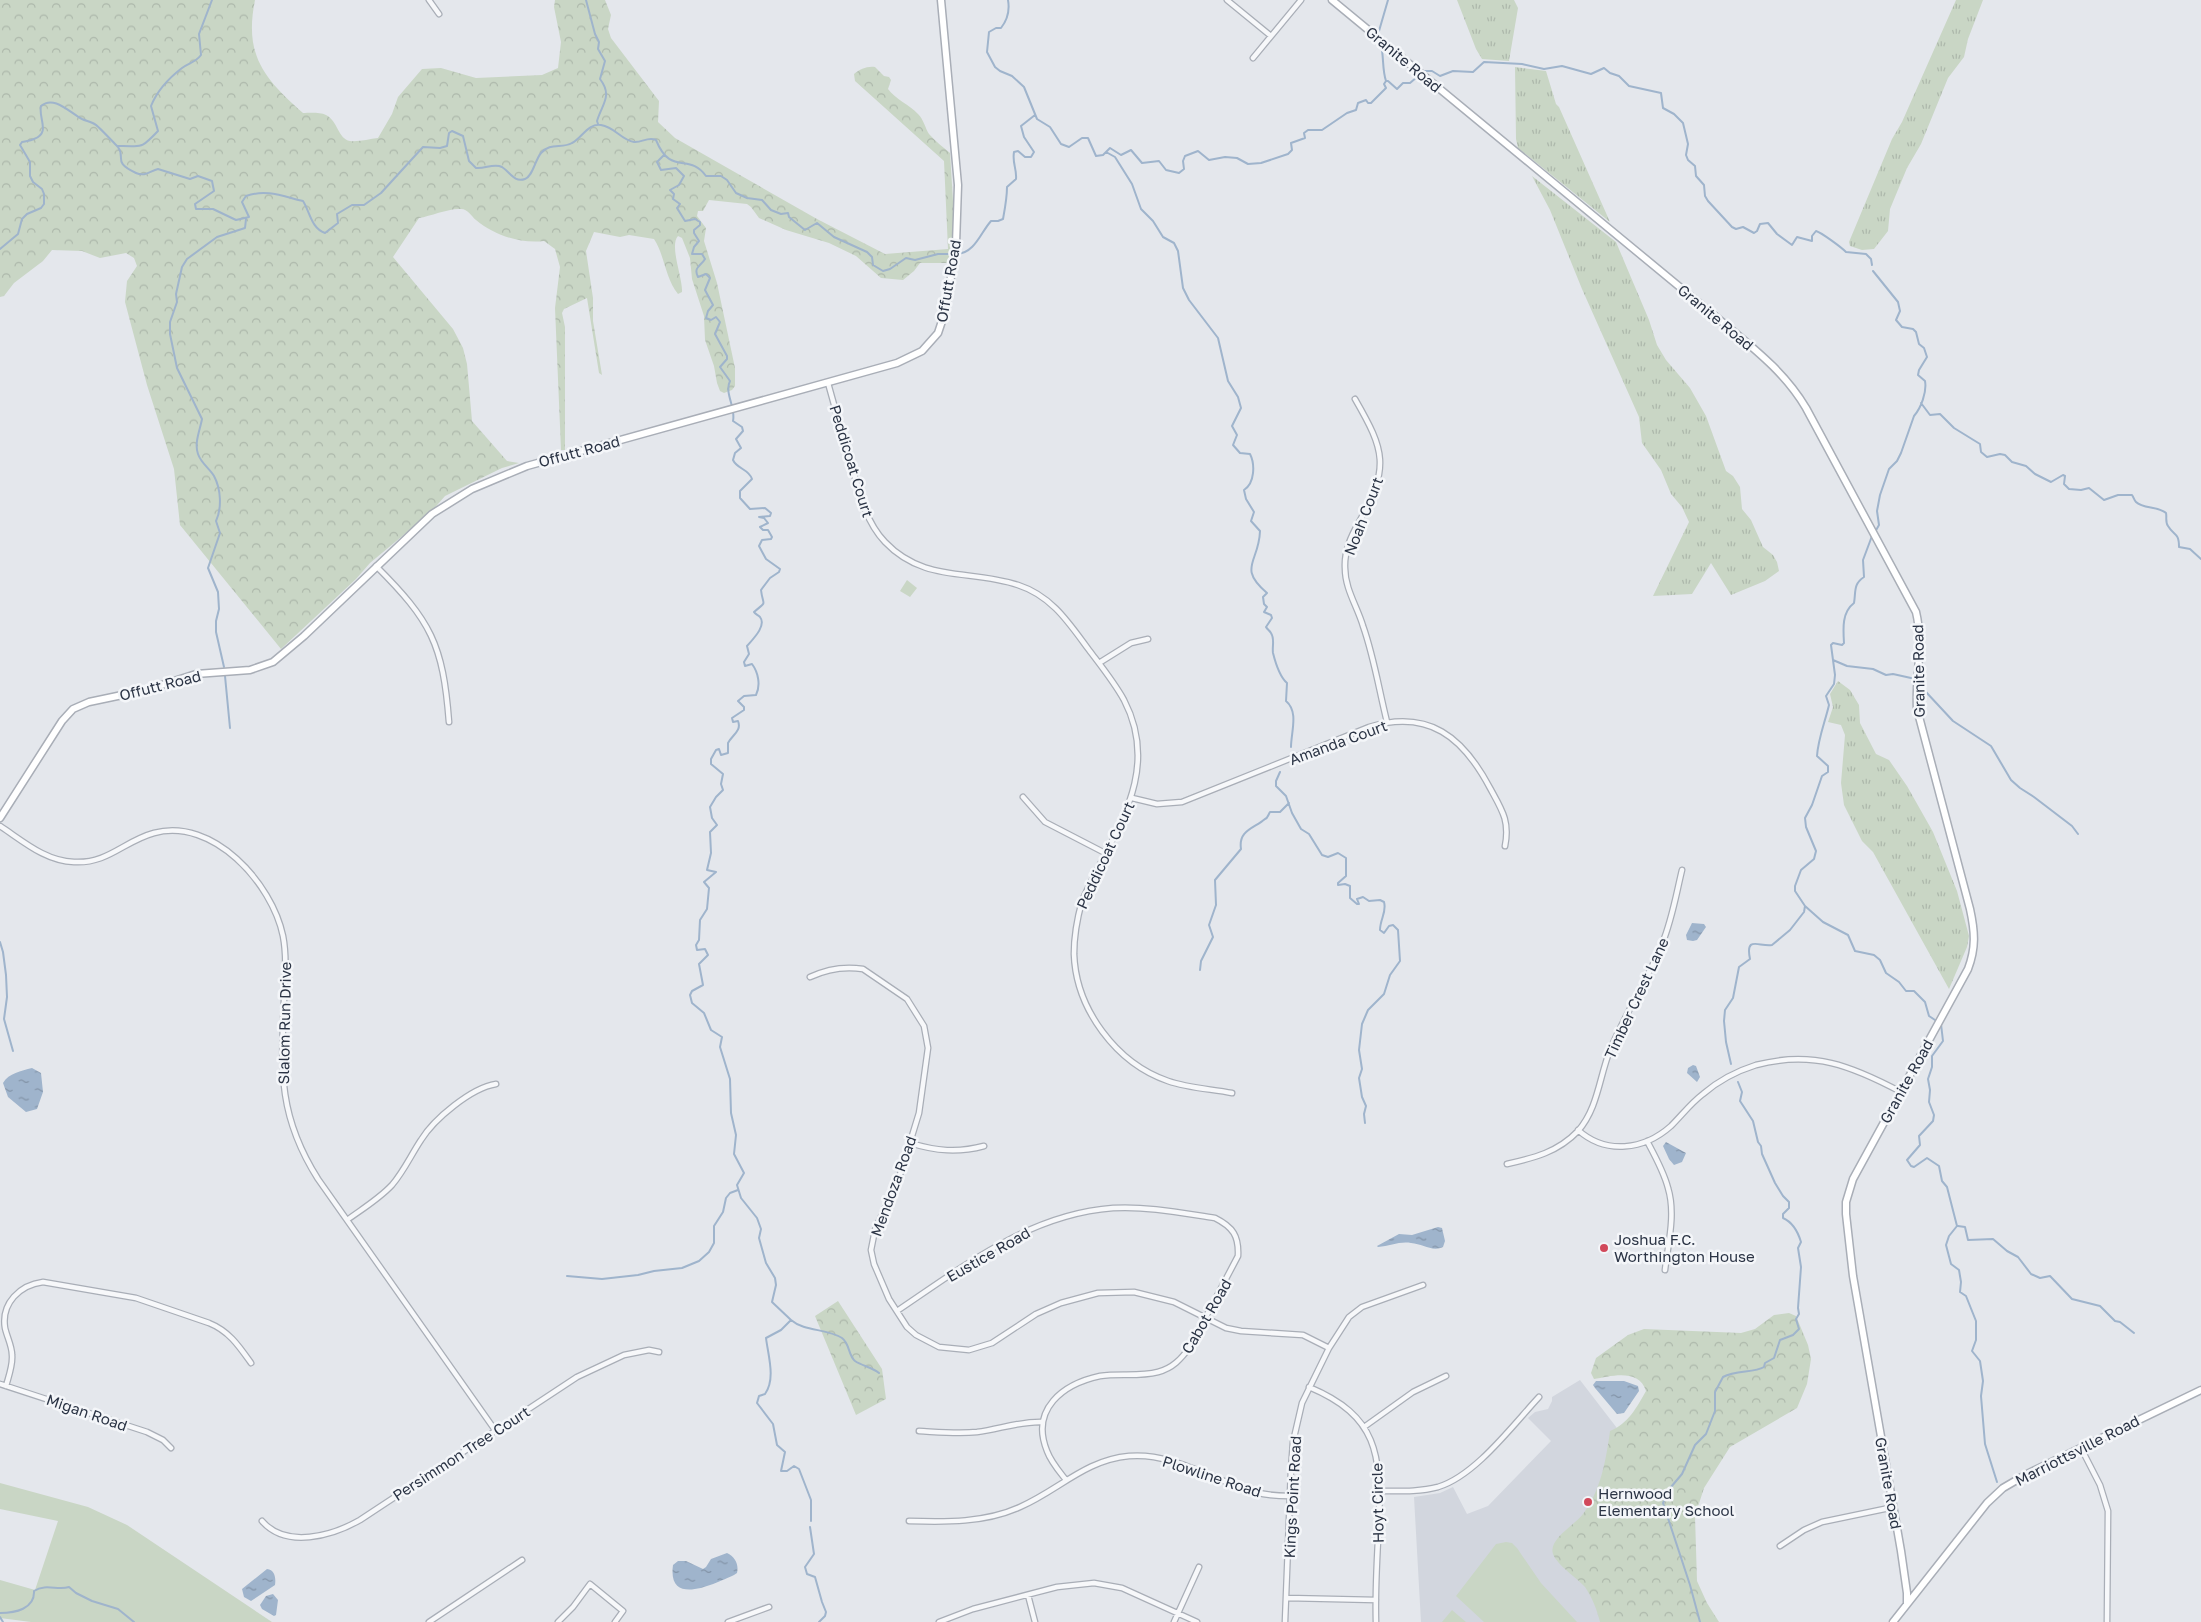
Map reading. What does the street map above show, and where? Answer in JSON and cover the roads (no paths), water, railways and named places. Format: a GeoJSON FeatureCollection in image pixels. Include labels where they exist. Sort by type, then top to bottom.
{"type":"FeatureCollection","features":[{"type":"Feature","properties":{"kind":"street"},"geometry":{"type":"LineString","coordinates":[[429,0],[439,14]]}},
{"type":"Feature","properties":{"kind":"street","name":"Offutt Road"},"geometry":{"type":"LineString","coordinates":[[0,818],[62,721],[76,706],[95,700],[146,690],[196,674],[250,670],[268,665],[289,650],[432,514],[463,494],[497,477],[536,463],[904,361],[927,348],[938,333],[943,322],[958,221],[958,185],[941,0]]}},
{"type":"Feature","properties":{"kind":"street"},"geometry":{"type":"LineString","coordinates":[[1227,0],[1271,36]]}},
{"type":"Feature","properties":{"kind":"street"},"geometry":{"type":"LineString","coordinates":[[1253,58],[1301,0]]}},
{"type":"Feature","properties":{"kind":"street","name":"Granite Road"},"geometry":{"type":"LineString","coordinates":[[1332,0],[1727,326],[1781,373],[1798,394],[1916,612],[1920,638],[1916,692],[1917,710],[1976,938],[1973,957],[1968,969],[1853,1178],[1846,1202],[1853,1276],[1894,1507],[1908,1593],[1907,1604]]}},
{"type":"Feature","properties":{"kind":"street","name":"Peddicoat Court"},"geometry":{"type":"LineString","coordinates":[[828,383],[864,507],[874,529],[885,542],[904,558],[927,570],[1008,582],[1038,594],[1062,613],[1124,701],[1134,727],[1138,756],[1132,798],[1082,901],[1075,936],[1076,971],[1087,1006],[1104,1034],[1139,1066],[1168,1081],[1232,1093]]}},
{"type":"Feature","properties":{"kind":"street","name":"Noah Court"},"geometry":{"type":"LineString","coordinates":[[1356,399],[1374,434],[1381,462],[1379,481],[1350,541],[1345,571],[1347,586],[1363,626],[1387,722]]}},
{"type":"Feature","properties":{"kind":"street"},"geometry":{"type":"LineString","coordinates":[[376,566],[414,605],[439,651],[445,676],[449,722]]}},
{"type":"Feature","properties":{"kind":"street"},"geometry":{"type":"LineString","coordinates":[[1099,663],[1131,642],[1148,639]]}},
{"type":"Feature","properties":{"kind":"street","name":"Amanda Court"},"geometry":{"type":"LineString","coordinates":[[1132,798],[1157,804],[1182,802],[1369,727],[1399,721],[1426,724],[1458,742],[1475,761],[1504,816],[1508,829],[1505,846]]}},
{"type":"Feature","properties":{"kind":"street"},"geometry":{"type":"LineString","coordinates":[[1023,797],[1045,822],[1105,853]]}},
{"type":"Feature","properties":{"kind":"street","name":"Slalom Run Drive"},"geometry":{"type":"LineString","coordinates":[[0,826],[44,855],[59,860],[75,862],[90,862],[105,858],[142,837],[157,832],[188,831],[203,836],[220,846],[254,878],[274,908],[284,942],[285,964],[281,1068],[288,1114],[307,1161],[496,1430]]}},
{"type":"Feature","properties":{"kind":"street","name":"Timber Crest Lane"},"geometry":{"type":"LineString","coordinates":[[1507,1164],[1550,1152],[1569,1140],[1591,1111],[1613,1044],[1662,944],[1673,912],[1682,870]]}},
{"type":"Feature","properties":{"kind":"street","name":"Mendoza Road"},"geometry":{"type":"LineString","coordinates":[[810,977],[826,969],[863,969],[898,991],[907,999],[924,1026],[928,1048],[919,1113],[901,1172],[876,1230],[871,1250],[882,1285],[897,1311],[907,1327],[927,1342],[956,1350],[980,1348],[1046,1309],[1078,1297],[1098,1293],[1134,1292],[1174,1302],[1226,1328],[1241,1331],[1303,1335],[1330,1348]]}},
{"type":"Feature","properties":{"kind":"street"},"geometry":{"type":"LineString","coordinates":[[1578,1130],[1591,1140],[1608,1146],[1629,1147],[1647,1141],[1671,1126],[1691,1104],[1715,1084],[1742,1070],[1772,1062],[1808,1060],[1839,1064],[1868,1074],[1901,1092]]}},
{"type":"Feature","properties":{"kind":"street"},"geometry":{"type":"LineString","coordinates":[[347,1220],[392,1185],[421,1139],[438,1120],[474,1093],[496,1084]]}},
{"type":"Feature","properties":{"kind":"street"},"geometry":{"type":"LineString","coordinates":[[1647,1141],[1664,1174],[1670,1196],[1671,1219],[1665,1270]]}},
{"type":"Feature","properties":{"kind":"street"},"geometry":{"type":"LineString","coordinates":[[910,1142],[929,1149],[945,1151],[960,1151],[984,1146]]}},
{"type":"Feature","properties":{"kind":"street","name":"Eustice Road"},"geometry":{"type":"LineString","coordinates":[[897,1311],[1002,1242],[1038,1225],[1082,1212],[1114,1208],[1139,1208],[1176,1213]]}},
{"type":"Feature","properties":{"kind":"street","name":"Cabot Road"},"geometry":{"type":"LineString","coordinates":[[1043,1422],[1050,1404],[1057,1396],[1077,1384],[1101,1376],[1157,1372],[1176,1364],[1190,1347],[1236,1261],[1239,1243],[1233,1232],[1224,1223],[1215,1218],[1176,1213]]}},
{"type":"Feature","properties":{"kind":"street"},"geometry":{"type":"LineString","coordinates":[[6,1386],[13,1360],[5,1324],[6,1310],[12,1298],[18,1292],[31,1285],[43,1282],[142,1300],[218,1326],[231,1337],[252,1363]]}},
{"type":"Feature","properties":{"kind":"street","name":"Kings Point Road"},"geometry":{"type":"LineString","coordinates":[[1285,1622],[1289,1496],[1293,1442],[1302,1403],[1344,1322],[1354,1312],[1423,1285]]}},
{"type":"Feature","properties":{"kind":"street","name":"Persimmon Tree Court"},"geometry":{"type":"LineString","coordinates":[[262,1521],[274,1531],[299,1536],[321,1536],[339,1531],[360,1520],[591,1369],[639,1351],[659,1352]]}},
{"type":"Feature","properties":{"kind":"street"},"geometry":{"type":"LineString","coordinates":[[1364,1427],[1413,1392],[1446,1376]]}},
{"type":"Feature","properties":{"kind":"street","name":"Migan Road"},"geometry":{"type":"LineString","coordinates":[[0,1384],[146,1432],[162,1440],[171,1448]]}},
{"type":"Feature","properties":{"kind":"street","name":"Hoyt Circle"},"geometry":{"type":"LineString","coordinates":[[1309,1387],[1340,1402],[1364,1427],[1376,1453],[1380,1474],[1376,1622]]}},
{"type":"Feature","properties":{"kind":"street","name":"Marriottsville Road"},"geometry":{"type":"LineString","coordinates":[[1893,1622],[1975,1517],[1998,1493],[2020,1477],[2201,1390]]}},
{"type":"Feature","properties":{"kind":"street"},"geometry":{"type":"LineString","coordinates":[[1380,1491],[1413,1491],[1438,1487],[1451,1482],[1474,1465],[1538,1398]]}},
{"type":"Feature","properties":{"kind":"street"},"geometry":{"type":"LineString","coordinates":[[919,1431],[959,1434],[1025,1421],[1043,1422],[1047,1452],[1066,1480]]}},
{"type":"Feature","properties":{"kind":"street"},"geometry":{"type":"LineString","coordinates":[[2081,1448],[2100,1485],[2108,1511],[2107,1622]]}},
{"type":"Feature","properties":{"kind":"street","name":"Plowline Road"},"geometry":{"type":"LineString","coordinates":[[909,1521],[953,1522],[988,1518],[1019,1508],[1039,1498],[1082,1469],[1114,1458],[1130,1456],[1149,1456],[1168,1460],[1256,1492],[1289,1496]]}},
{"type":"Feature","properties":{"kind":"street"},"geometry":{"type":"LineString","coordinates":[[1780,1546],[1804,1530],[1822,1522],[1894,1507]]}},
{"type":"Feature","properties":{"kind":"street"},"geometry":{"type":"LineString","coordinates":[[429,1622],[522,1560]]}},
{"type":"Feature","properties":{"kind":"street"},"geometry":{"type":"LineString","coordinates":[[1174,1622],[1199,1567]]}},
{"type":"Feature","properties":{"kind":"street"},"geometry":{"type":"LineString","coordinates":[[939,1622],[956,1614],[1057,1587],[1094,1583],[1122,1588],[1197,1622]]}},
{"type":"Feature","properties":{"kind":"street"},"geometry":{"type":"LineString","coordinates":[[558,1622],[573,1607],[590,1584],[623,1611],[615,1622]]}},
{"type":"Feature","properties":{"kind":"street"},"geometry":{"type":"LineString","coordinates":[[1028,1595],[1036,1622]]}},
{"type":"Feature","properties":{"kind":"street"},"geometry":{"type":"LineString","coordinates":[[1287,1598],[1376,1600]]}},
{"type":"Feature","properties":{"kind":"street"},"geometry":{"type":"LineString","coordinates":[[728,1622],[770,1607]]}},
{"type":"Feature","properties":{"kind":"water"},"geometry":{"type":"Polygon","coordinates":[[[1692,923],[1704,924],[1706,927],[1697,940],[1693,941],[1687,940],[1686,935],[1692,923]]]}},
{"type":"Feature","properties":{"kind":"water"},"geometry":{"type":"Polygon","coordinates":[[[1693,1065],[1696,1066],[1700,1077],[1697,1082],[1687,1073],[1688,1068],[1693,1065]]]}},
{"type":"Feature","properties":{"kind":"water"},"geometry":{"type":"Polygon","coordinates":[[[32,1068],[41,1073],[43,1092],[37,1109],[26,1112],[8,1097],[3,1083],[12,1075],[32,1068]]]}},
{"type":"Feature","properties":{"kind":"water"},"geometry":{"type":"Polygon","coordinates":[[[1666,1142],[1686,1153],[1682,1162],[1674,1165],[1669,1159],[1663,1146],[1666,1142]]]}},
{"type":"Feature","properties":{"kind":"water"},"geometry":{"type":"Polygon","coordinates":[[[1438,1227],[1442,1228],[1445,1241],[1443,1247],[1435,1249],[1407,1243],[1377,1246],[1399,1234],[1412,1235],[1438,1227]]]}},
{"type":"Feature","properties":{"kind":"water"},"geometry":{"type":"Polygon","coordinates":[[[1596,1381],[1624,1381],[1638,1386],[1639,1391],[1624,1413],[1617,1414],[1593,1385],[1596,1381]]]}},
{"type":"Feature","properties":{"kind":"water"},"geometry":{"type":"Polygon","coordinates":[[[727,1553],[737,1564],[737,1573],[734,1575],[705,1587],[685,1589],[677,1586],[673,1578],[673,1565],[678,1561],[686,1561],[703,1569],[711,1559],[727,1553]]]}},
{"type":"Feature","properties":{"kind":"water"},"geometry":{"type":"Polygon","coordinates":[[[267,1569],[272,1571],[274,1575],[275,1585],[251,1601],[244,1597],[242,1589],[267,1569]]]}},
{"type":"Feature","properties":{"kind":"water"},"geometry":{"type":"Polygon","coordinates":[[[273,1594],[278,1600],[276,1615],[274,1616],[262,1609],[260,1605],[266,1596],[273,1594]]]}},
{"type":"Feature","properties":{"kind":"waterway"},"geometry":{"type":"LineString","coordinates":[[118,146],[143,145],[158,131],[151,106],[168,80],[201,55],[199,34],[212,0]]}},
{"type":"Feature","properties":{"kind":"waterway"},"geometry":{"type":"LineString","coordinates":[[586,0],[599,42],[598,49],[605,61],[600,79],[606,90],[606,95],[597,121],[598,124]]}},
{"type":"Feature","properties":{"kind":"waterway"},"geometry":{"type":"LineString","coordinates":[[1008,0],[1009,11],[1007,18],[1001,28],[996,28],[989,32],[987,52],[995,67],[1012,76],[1024,87],[1037,119],[1050,127],[1061,144],[1069,147],[1082,138],[1088,138],[1096,156],[1103,155],[1110,148],[1121,155],[1131,150],[1142,163],[1159,161],[1166,170],[1179,173],[1184,169],[1183,161],[1185,156],[1198,151],[1209,160],[1225,157],[1237,158],[1248,164],[1261,163],[1288,154],[1292,150],[1291,143],[1305,138],[1304,133],[1308,130],[1322,130],[1347,113],[1356,110],[1358,103],[1366,100],[1368,103],[1371,103],[1386,88],[1384,84],[1386,81],[1381,45]]}},
{"type":"Feature","properties":{"kind":"waterway"},"geometry":{"type":"LineString","coordinates":[[1379,31],[1388,0]]}},
{"type":"Feature","properties":{"kind":"waterway"},"geometry":{"type":"LineString","coordinates":[[1386,81],[1397,89],[1403,83],[1410,83],[1424,71],[1432,71],[1440,76],[1453,71],[1473,72],[1484,62],[1522,64],[1544,69],[1562,66],[1591,74],[1604,68],[1610,73],[1619,76],[1629,86],[1661,93],[1663,108],[1674,114],[1683,123],[1688,144],[1686,155],[1688,160],[1695,166],[1696,176],[1704,185],[1705,196],[1732,227],[1736,229],[1743,227],[1754,233],[1760,224],[1768,223],[1777,234],[1792,245],[1797,237],[1812,241],[1812,236],[1816,231],[1823,234],[1846,252],[1866,254],[1871,259],[1872,265]]}},
{"type":"Feature","properties":{"kind":"waterway"},"geometry":{"type":"LineString","coordinates":[[0,249],[18,234],[22,219],[27,214],[41,208],[44,204],[42,189],[33,182],[30,176],[30,162],[20,145],[22,142],[30,141],[42,133],[41,106],[51,102],[62,106],[97,126],[118,147],[124,166],[136,173],[145,174],[158,169],[190,179],[198,176],[212,181],[214,191],[195,204],[196,209],[213,209],[236,220],[249,217],[242,202],[246,196],[260,193],[274,194],[303,201],[314,224],[320,231],[325,233],[338,223],[337,214],[352,205],[364,205],[381,193],[423,147],[440,148],[447,146],[449,133],[452,131],[463,136],[469,161],[476,168],[499,166],[518,180],[521,180],[530,175],[539,156],[545,150],[568,145],[576,141],[592,126],[601,125],[610,128],[629,141],[656,140],[668,158],[693,165],[706,176],[721,176],[727,180],[736,193],[747,198],[762,200],[771,210],[781,214],[788,213],[789,217],[805,230],[817,223],[834,237],[867,252],[872,257],[873,265],[883,271],[890,269],[906,258],[915,260],[938,254],[952,254]]}},
{"type":"Feature","properties":{"kind":"waterway"},"geometry":{"type":"LineString","coordinates":[[957,254],[963,253],[973,246],[991,221],[1003,219],[1007,187],[1016,179],[1014,152],[1018,151],[1025,157],[1031,157],[1034,152],[1024,137],[1021,126],[1035,115]]}},
{"type":"Feature","properties":{"kind":"waterway"},"geometry":{"type":"LineString","coordinates":[[1106,152],[1115,157],[1132,184],[1141,209],[1153,221],[1163,237],[1174,243],[1178,251],[1183,288],[1189,300],[1218,338],[1228,381],[1238,397],[1241,408],[1232,426],[1237,435],[1233,445],[1240,453],[1250,454],[1252,458],[1252,478],[1248,487],[1244,490],[1246,499],[1254,512],[1251,521],[1260,531],[1251,570],[1253,577],[1267,593],[1263,597],[1264,604],[1267,607],[1264,612],[1271,615],[1272,618],[1266,627],[1271,632],[1273,638],[1273,653],[1276,664],[1287,683],[1286,701],[1290,706],[1293,716],[1291,747]]}},
{"type":"Feature","properties":{"kind":"waterway"},"geometry":{"type":"LineString","coordinates":[[664,155],[657,162],[661,170],[676,168],[684,176],[679,185],[670,190],[674,194],[673,199],[680,204],[677,208],[685,221],[695,219],[700,222],[700,225],[694,230],[699,241],[694,247],[692,254],[702,254],[705,259],[696,271],[698,277],[706,274],[710,278],[705,290],[713,305],[708,311],[706,318],[711,320],[716,317],[720,322],[715,334],[727,356],[727,359],[720,367],[730,381],[728,390],[733,411],[733,421],[742,427],[743,431],[736,439],[741,448],[735,453],[733,460],[752,479],[740,491],[740,498],[750,509],[765,508],[771,513],[770,516],[759,517],[764,518],[768,523],[760,527],[763,530],[768,530],[772,537],[771,539],[762,540],[759,546],[766,559],[780,569],[761,590],[764,603],[754,612],[760,617],[762,624],[758,633],[747,646],[749,654],[744,662],[745,666],[752,664],[756,671],[759,683],[758,691],[756,695],[744,696],[738,701],[744,707],[744,710],[732,718],[733,722],[738,721],[739,728],[728,743],[728,753],[721,755],[719,749],[716,750],[711,759],[711,764],[723,774],[721,784],[723,790],[710,807],[712,818],[717,825],[710,832],[711,853],[707,870],[716,872],[704,882],[709,888],[707,909],[700,920],[699,940],[696,945],[697,950],[705,949],[708,955],[699,964],[703,985],[692,991],[690,995],[692,1003],[704,1013],[711,1030],[722,1037],[720,1047],[730,1079],[731,1113],[736,1135],[734,1154],[744,1173],[737,1185],[741,1198],[757,1218],[761,1229],[759,1238],[766,1263],[775,1278],[776,1285],[772,1302],[791,1320],[781,1330],[766,1338],[771,1374],[768,1388],[765,1394],[759,1396],[757,1403],[773,1424],[777,1445],[785,1452],[781,1471],[787,1471],[794,1466],[799,1469],[811,1500],[811,1521]]}},
{"type":"Feature","properties":{"kind":"waterway"},"geometry":{"type":"LineString","coordinates":[[224,667],[216,632],[219,609],[218,592],[208,568],[220,533],[216,521],[220,504],[219,493],[214,476],[198,454],[197,441],[202,419],[177,368],[170,334],[170,322],[177,302],[176,294],[182,267],[187,259],[217,237],[245,228],[246,219]]}},
{"type":"Feature","properties":{"kind":"waterway"},"geometry":{"type":"LineString","coordinates":[[1873,271],[1898,302],[1900,311],[1896,320],[1902,327],[1913,329],[1916,332],[1919,344],[1924,348],[1927,357],[1918,375],[1925,381],[1923,400],[1914,416],[1901,453],[1897,461],[1889,469],[1880,495],[1877,511],[1879,525],[1875,532]]}},
{"type":"Feature","properties":{"kind":"waterway"},"geometry":{"type":"LineString","coordinates":[[1921,403],[1930,415],[1940,414],[1954,428],[1980,444],[1981,452],[1987,457],[2000,454],[2005,455],[2012,462],[2026,466],[2035,474],[2051,482],[2063,475],[2065,476],[2064,484],[2069,489],[2081,490],[2089,488],[2104,500],[2118,495],[2132,495],[2139,504],[2163,511],[2166,513],[2167,524],[2177,536],[2179,547],[2190,549],[2201,559]]}},
{"type":"Feature","properties":{"kind":"waterway"},"geometry":{"type":"LineString","coordinates":[[1731,1064],[1724,1021],[1725,1010],[1733,998],[1739,967],[1750,959],[1751,945],[1772,945],[1790,930],[1804,912],[1805,906],[1795,891],[1795,886],[1801,870],[1814,859],[1816,851],[1806,827],[1805,818],[1812,805],[1822,776],[1828,772],[1828,766],[1817,756],[1829,705],[1826,696],[1834,684],[1835,675],[1831,645],[1833,643],[1842,645],[1844,643],[1845,616],[1854,603],[1858,582],[1864,577],[1863,560],[1872,536]]}},
{"type":"Feature","properties":{"kind":"waterway"},"geometry":{"type":"LineString","coordinates":[[1833,660],[1847,666],[1873,669],[1886,675],[1893,674],[1911,678]]}},
{"type":"Feature","properties":{"kind":"waterway"},"geometry":{"type":"LineString","coordinates":[[225,676],[230,728]]}},
{"type":"Feature","properties":{"kind":"waterway"},"geometry":{"type":"LineString","coordinates":[[1923,682],[1926,692],[1953,721],[1991,746],[2011,780],[2072,826],[2078,834]]}},
{"type":"Feature","properties":{"kind":"waterway"},"geometry":{"type":"LineString","coordinates":[[1280,772],[1276,786],[1286,796],[1292,813],[1301,829],[1309,834],[1322,855],[1328,857],[1338,853],[1346,858],[1346,876],[1338,885],[1345,884],[1350,886],[1350,898],[1357,904],[1359,904],[1357,899],[1363,897],[1369,901],[1380,900],[1384,902],[1385,909],[1380,930],[1384,933],[1389,926],[1393,925],[1398,930],[1400,961],[1390,975],[1384,994],[1368,1010],[1362,1024],[1359,1050],[1362,1069],[1359,1078],[1362,1097],[1366,1106],[1364,1114],[1365,1123]]}},
{"type":"Feature","properties":{"kind":"waterway"},"geometry":{"type":"LineString","coordinates":[[1200,970],[1201,961],[1213,937],[1209,925],[1216,905],[1215,880],[1241,849],[1242,838],[1248,830],[1267,818],[1270,812],[1280,812],[1289,803]]}},
{"type":"Feature","properties":{"kind":"waterway"},"geometry":{"type":"LineString","coordinates":[[1805,906],[1823,922],[1848,935],[1855,951],[1874,955],[1880,960],[1886,973],[1899,982],[1906,991],[1914,991],[1925,1002],[1929,1016],[1935,1020]]}},
{"type":"Feature","properties":{"kind":"waterway"},"geometry":{"type":"LineString","coordinates":[[0,942],[6,975],[7,997],[4,1019],[13,1051]]}},
{"type":"Feature","properties":{"kind":"waterway"},"geometry":{"type":"LineString","coordinates":[[1941,1024],[1943,1041],[1932,1056],[1932,1067],[1928,1079],[1930,1090],[1929,1102],[1934,1115],[1933,1121],[1919,1136],[1920,1145],[1907,1160],[1914,1167],[1927,1158],[1939,1166],[1942,1181],[1947,1187],[1957,1226],[1949,1236],[1946,1245],[1951,1264],[1959,1270],[1960,1292],[1966,1296],[1976,1321],[1976,1340],[1972,1351],[1980,1361],[1983,1381],[1981,1396],[1985,1444],[1997,1482]]}},
{"type":"Feature","properties":{"kind":"waterway"},"geometry":{"type":"LineString","coordinates":[[1700,1622],[1663,1503],[1671,1487],[1682,1474],[1695,1445],[1706,1434],[1715,1411],[1715,1392],[1723,1377],[1733,1373],[1764,1367],[1765,1363],[1774,1358],[1780,1340],[1793,1335],[1799,1329],[1796,1319],[1799,1314],[1801,1267],[1798,1248],[1801,1242],[1794,1228],[1783,1218],[1783,1214],[1789,1208],[1789,1202],[1775,1183],[1762,1154],[1753,1121],[1740,1101],[1742,1092],[1738,1082]]}},
{"type":"Feature","properties":{"kind":"waterway"},"geometry":{"type":"LineString","coordinates":[[567,1276],[602,1279],[638,1275],[682,1268],[699,1261],[709,1252],[714,1243],[714,1226],[723,1212],[726,1198],[730,1193],[738,1190]]}},
{"type":"Feature","properties":{"kind":"waterway"},"geometry":{"type":"LineString","coordinates":[[1958,1226],[1965,1227],[1968,1240],[1993,1239],[2007,1251],[2018,1257],[2031,1274],[2040,1278],[2050,1276],[2072,1299],[2100,1306],[2115,1321],[2120,1322],[2134,1333]]}},
{"type":"Feature","properties":{"kind":"waterway"},"geometry":{"type":"LineString","coordinates":[[791,1320],[797,1324],[842,1338],[845,1340],[855,1361],[879,1373]]}},
{"type":"Feature","properties":{"kind":"waterway"},"geometry":{"type":"LineString","coordinates":[[810,1527],[814,1554],[805,1567],[807,1574],[815,1577],[826,1612],[819,1622]]}},
{"type":"Feature","properties":{"kind":"waterway"},"geometry":{"type":"LineString","coordinates":[[0,1613],[18,1611],[28,1606],[34,1591],[38,1589],[69,1587],[92,1601],[118,1609],[134,1622]]}},
{"type":"Feature","properties":{"kind":"waterway"},"geometry":{"type":"LineString","coordinates":[[0,1617],[3,1622]]}},
{"type":"Feature","properties":{"kind":"place","name":"Joshua F.C. Worthington House"},"geometry":{"type":"Point","coordinates":[1604,1248]}},
{"type":"Feature","properties":{"kind":"place","name":"Hernwood Elementary School"},"geometry":{"type":"Point","coordinates":[1588,1502]}}]}
